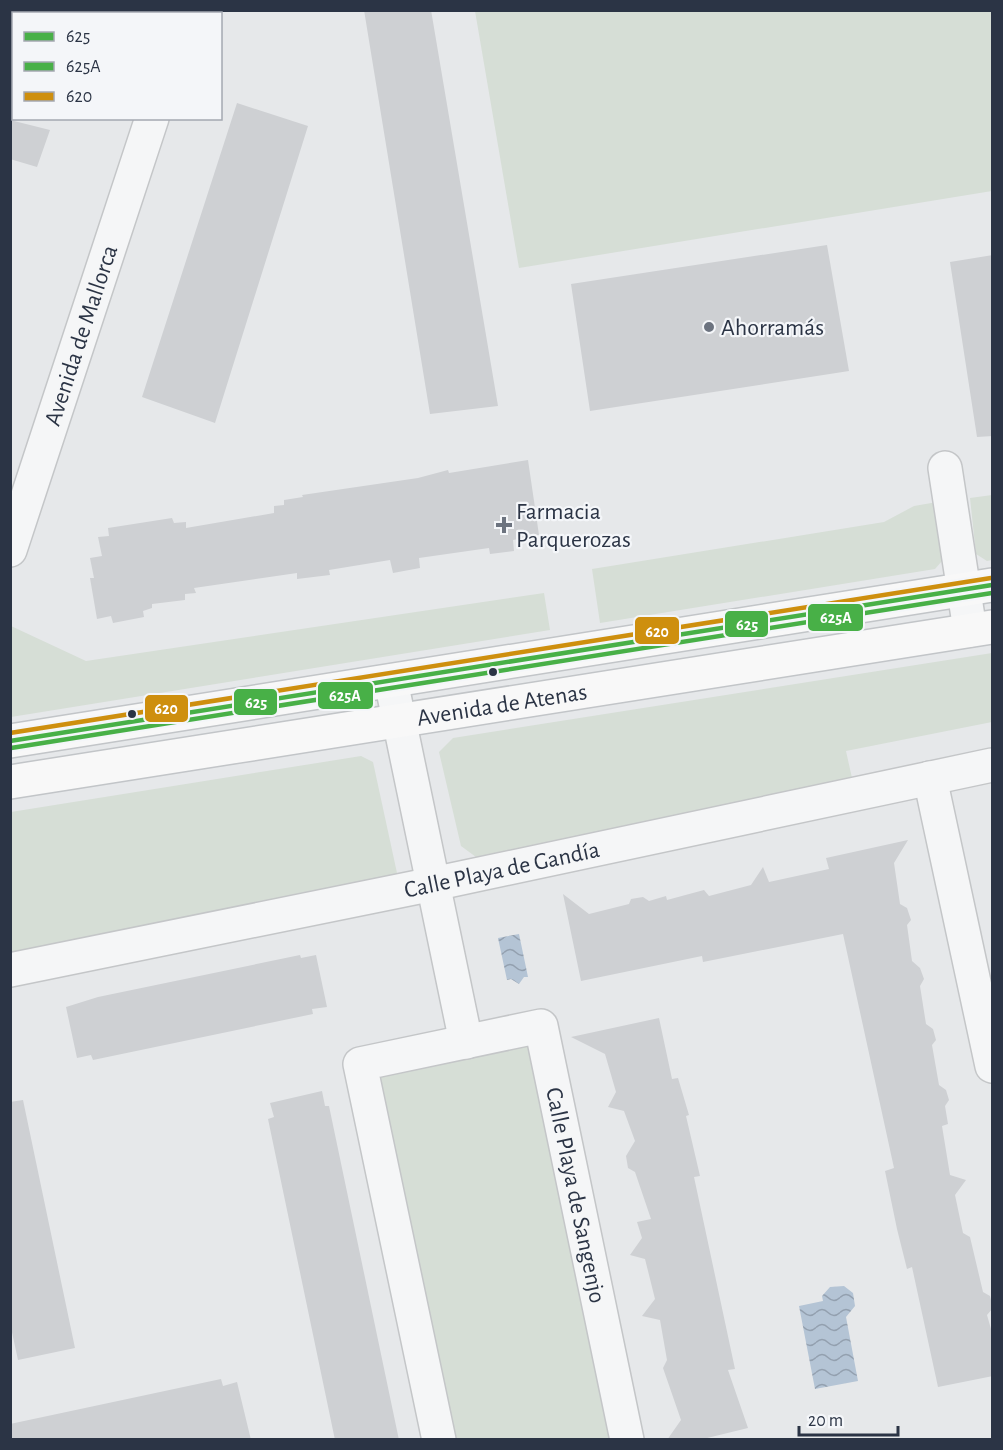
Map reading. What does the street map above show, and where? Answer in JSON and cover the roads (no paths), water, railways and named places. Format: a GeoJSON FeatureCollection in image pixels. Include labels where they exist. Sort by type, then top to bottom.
{"type":"FeatureCollection","features":[{"type":"Feature","properties":{"kind":"main road","name":"Avenida de Atenas"},"geometry":{"type":"LineString","coordinates":[[10,741],[978,588]]}},
{"type":"Feature","properties":{"kind":"main road","name":"Avenida de Atenas"},"geometry":{"type":"LineString","coordinates":[[10,783],[981,628]]}},
{"type":"Feature","properties":{"kind":"street","name":"Avenida de Mallorca"},"geometry":{"type":"LineString","coordinates":[[10,550],[151,120]]}},
{"type":"Feature","properties":{"kind":"street"},"geometry":{"type":"LineString","coordinates":[[945,468],[978,588],[981,628]]}},
{"type":"Feature","properties":{"kind":"street"},"geometry":{"type":"LineString","coordinates":[[391,681],[466,1042]]}},
{"type":"Feature","properties":{"kind":"street","name":"Calle Playa de Gandía"},"geometry":{"type":"LineString","coordinates":[[10,970],[433,884],[993,765]]}},
{"type":"Feature","properties":{"kind":"street"},"geometry":{"type":"LineString","coordinates":[[930,778],[993,1066]]}},
{"type":"Feature","properties":{"kind":"street","name":"Calle Playa de Sangenjo"},"geometry":{"type":"LineString","coordinates":[[439,1440],[360,1064],[541,1026],[627,1440]]}},
{"type":"Feature","properties":{"kind":"water"},"geometry":{"type":"Polygon","coordinates":[[[519,934],[528,977],[524,977],[519,984],[511,979],[507,980],[498,938],[519,934]]]}},
{"type":"Feature","properties":{"kind":"water"},"geometry":{"type":"Polygon","coordinates":[[[844,1286],[853,1293],[855,1306],[846,1317],[858,1381],[815,1389],[799,1306],[823,1301],[822,1296],[830,1287],[844,1286]]]}},
{"type":"Feature","properties":{"kind":"place","name":"Ahorramás"},"geometry":{"type":"Point","coordinates":[709,327]}},
{"type":"Feature","properties":{"kind":"place","name":"Farmacia Parquerozas"},"geometry":{"type":"Point","coordinates":[504,525]}}]}
